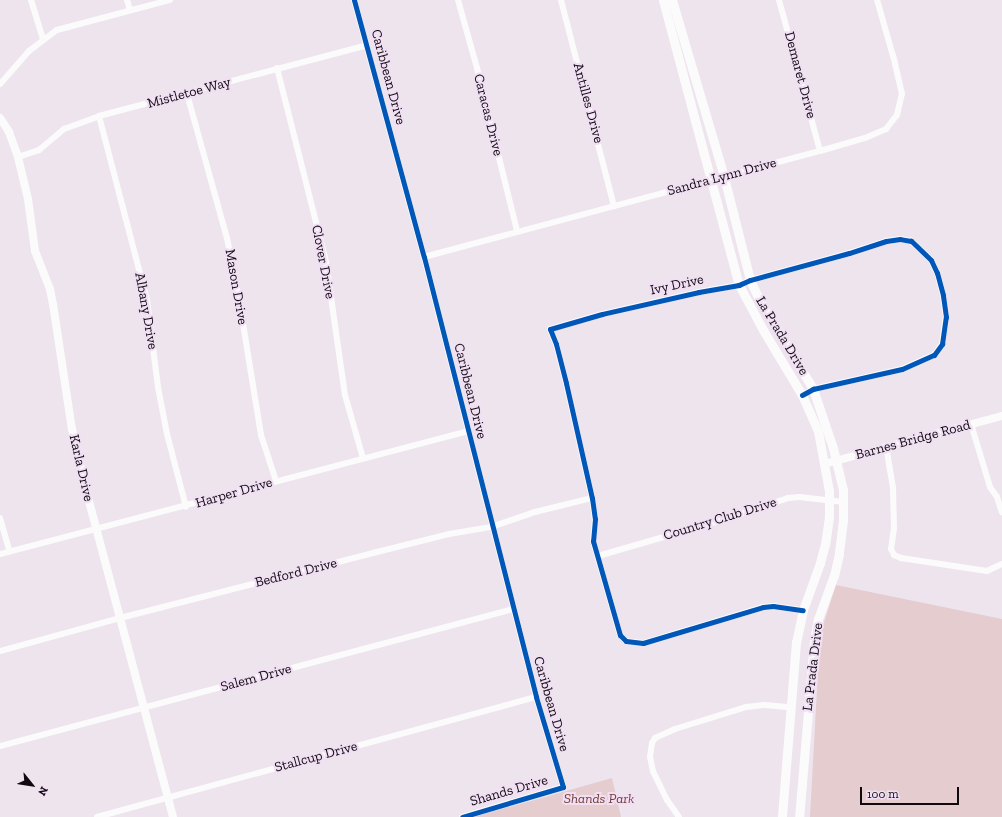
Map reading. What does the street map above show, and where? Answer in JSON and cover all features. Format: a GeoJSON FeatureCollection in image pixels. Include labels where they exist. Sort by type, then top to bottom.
{"type":"FeatureCollection","features":[{"type":"Feature","properties":{"kind":"main road","name":"La Prada Drive"},"geometry":{"type":"LineString","coordinates":[[663,0],[739,285],[763,330],[802,395],[818,431],[824,464],[829,500],[827,532],[823,555],[803,610],[795,651],[782,817]]}},
{"type":"Feature","properties":{"kind":"main road","name":"La Prada Drive"},"geometry":{"type":"LineString","coordinates":[[672,0],[724,177],[750,280],[774,325],[813,389],[836,460],[844,502],[844,520],[837,564],[818,619],[813,648],[799,817]]}},
{"type":"Feature","properties":{"kind":"main road"},"geometry":{"type":"LineString","coordinates":[[763,330],[774,325]]}},
{"type":"Feature","properties":{"kind":"main road"},"geometry":{"type":"LineString","coordinates":[[795,651],[813,648]]}},
{"type":"Feature","properties":{"kind":"street"},"geometry":{"type":"LineString","coordinates":[[31,0],[43,39]]}},
{"type":"Feature","properties":{"kind":"street"},"geometry":{"type":"LineString","coordinates":[[127,0],[130,10]]}},
{"type":"Feature","properties":{"kind":"street"},"geometry":{"type":"LineString","coordinates":[[0,84],[29,51],[57,30],[170,0]]}},
{"type":"Feature","properties":{"kind":"street","name":"Caribbean Drive"},"geometry":{"type":"LineString","coordinates":[[354,0],[424,257],[536,697],[563,787]]}},
{"type":"Feature","properties":{"kind":"street","name":"Caracas Drive"},"geometry":{"type":"LineString","coordinates":[[458,0],[517,231]]}},
{"type":"Feature","properties":{"kind":"street","name":"Antilles Drive"},"geometry":{"type":"LineString","coordinates":[[561,0],[614,206]]}},
{"type":"Feature","properties":{"kind":"street","name":"Demaret Drive"},"geometry":{"type":"LineString","coordinates":[[779,0],[820,151]]}},
{"type":"Feature","properties":{"kind":"street","name":"Sandra Lynn Drive"},"geometry":{"type":"LineString","coordinates":[[424,257],[820,151],[876,134],[891,126],[897,115],[902,94],[894,56],[876,0]]}},
{"type":"Feature","properties":{"kind":"street","name":"Mistletoe Way"},"geometry":{"type":"LineString","coordinates":[[18,157],[39,150],[64,129],[99,116],[187,94],[277,68],[367,45]]}},
{"type":"Feature","properties":{"kind":"street","name":"Clover Drive"},"geometry":{"type":"LineString","coordinates":[[277,68],[326,262],[345,395],[363,458]]}},
{"type":"Feature","properties":{"kind":"street","name":"Mason Drive"},"geometry":{"type":"LineString","coordinates":[[187,94],[227,238],[239,299],[261,435],[276,481]]}},
{"type":"Feature","properties":{"kind":"street","name":"Albany Drive"},"geometry":{"type":"LineString","coordinates":[[99,116],[147,300],[158,387],[167,434],[186,507]]}},
{"type":"Feature","properties":{"kind":"street","name":"Karla Drive"},"geometry":{"type":"LineString","coordinates":[[0,118],[9,132],[18,157],[28,199],[35,251],[50,289],[53,304],[72,429],[96,529],[173,817]]}},
{"type":"Feature","properties":{"kind":"street","name":"Ivy Drive"},"geometry":{"type":"LineString","coordinates":[[802,395],[813,389],[902,369],[934,355],[942,344],[946,317],[943,295],[937,273],[931,260],[911,242],[900,239],[750,280],[739,285],[699,292],[602,314],[573,323],[556,326],[550,329],[556,344],[557,353],[566,383],[592,498],[595,519],[594,541],[620,634],[626,642],[643,643],[763,607],[773,606],[803,610]]}},
{"type":"Feature","properties":{"kind":"street","name":"Barnes Bridge Road"},"geometry":{"type":"LineString","coordinates":[[824,464],[886,446],[1002,416]]}},
{"type":"Feature","properties":{"kind":"street"},"geometry":{"type":"LineString","coordinates":[[971,424],[990,487],[997,497],[1002,512]]}},
{"type":"Feature","properties":{"kind":"street","name":"Harper Drive"},"geometry":{"type":"LineString","coordinates":[[0,554],[186,507],[276,481],[468,431]]}},
{"type":"Feature","properties":{"kind":"street"},"geometry":{"type":"LineString","coordinates":[[886,446],[893,488],[894,528],[891,549],[894,555],[901,558],[987,571],[1002,564]]}},
{"type":"Feature","properties":{"kind":"street","name":"Country Club Drive"},"geometry":{"type":"LineString","coordinates":[[598,556],[729,518],[788,498],[799,497],[844,502]]}},
{"type":"Feature","properties":{"kind":"street","name":"Bedford Drive"},"geometry":{"type":"LineString","coordinates":[[0,651],[120,618],[435,538],[492,527],[535,512],[592,498]]}},
{"type":"Feature","properties":{"kind":"street"},"geometry":{"type":"LineString","coordinates":[[0,518],[10,552]]}},
{"type":"Feature","properties":{"kind":"street","name":"Salem Drive"},"geometry":{"type":"LineString","coordinates":[[0,746],[513,609]]}},
{"type":"Feature","properties":{"kind":"street","name":"Stallcup Drive"},"geometry":{"type":"LineString","coordinates":[[97,817],[536,697]]}},
{"type":"Feature","properties":{"kind":"street"},"geometry":{"type":"LineString","coordinates":[[679,817],[667,800],[653,771],[650,757],[652,743],[655,738],[675,728],[746,707],[765,705],[790,707]]}},
{"type":"Feature","properties":{"kind":"street","name":"Shands Drive"},"geometry":{"type":"LineString","coordinates":[[462,817],[563,787]]}},
{"type":"Feature","properties":{"kind":"green space"},"geometry":{"type":"Polygon","coordinates":[[[836,585],[1002,619],[1002,817],[810,817],[820,635],[836,585]]]}},
{"type":"Feature","properties":{"kind":"green space","name":"Shands Park"},"geometry":{"type":"Polygon","coordinates":[[[612,778],[621,817],[474,817],[612,778]]]}},
{"type":"Feature","properties":{"kind":"cycle path"},"geometry":{"type":"LineString","coordinates":[[354,0],[424,257],[536,697],[563,787],[462,817]]}},
{"type":"Feature","properties":{"kind":"cycle path"},"geometry":{"type":"LineString","coordinates":[[802,395],[813,389],[902,369],[934,355],[942,344],[946,317],[943,295],[937,273],[931,260],[911,241],[900,239],[886,241],[849,253],[750,280],[739,285],[699,292],[602,314],[550,329],[556,344],[566,383],[592,498],[595,519],[593,541],[620,635],[626,641],[643,643],[763,607],[773,606],[803,610]]}}]}
